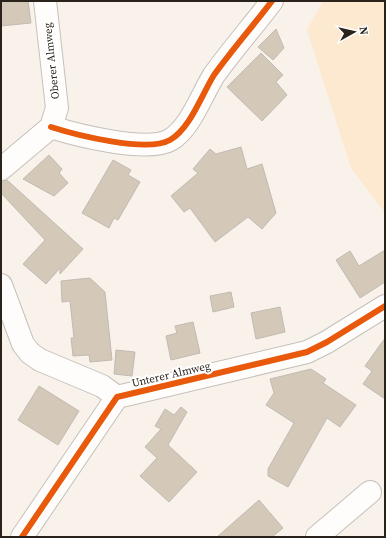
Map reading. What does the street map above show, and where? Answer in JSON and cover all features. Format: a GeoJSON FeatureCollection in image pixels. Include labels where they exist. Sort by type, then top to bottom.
{"type":"FeatureCollection","features":[{"type":"Feature","properties":{"kind":"street","name":"Oberer Almweg"},"geometry":{"type":"LineString","coordinates":[[44,1],[56,108],[52,127]]}},
{"type":"Feature","properties":{"kind":"street"},"geometry":{"type":"LineString","coordinates":[[1,169],[52,127],[73,134],[118,142],[152,144],[170,140],[185,126],[214,76],[272,1]]}},
{"type":"Feature","properties":{"kind":"street"},"geometry":{"type":"LineString","coordinates":[[1,285],[23,344],[30,353],[40,360],[102,386],[117,397],[22,537]]}},
{"type":"Feature","properties":{"kind":"street","name":"Unterer Almweg"},"geometry":{"type":"LineString","coordinates":[[117,397],[306,352],[385,306]]}},
{"type":"Feature","properties":{"kind":"street"},"geometry":{"type":"LineString","coordinates":[[317,537],[370,492]]}},
{"type":"Feature","properties":{"kind":"shaded area"},"geometry":{"type":"Polygon","coordinates":[[[323,1],[385,1],[385,213],[351,168],[307,30],[323,1]]]}},
{"type":"Feature","properties":{"kind":"building"},"geometry":{"type":"Polygon","coordinates":[[[1,1],[28,1],[31,23],[1,26],[1,1]]]}},
{"type":"Feature","properties":{"kind":"building"},"geometry":{"type":"Polygon","coordinates":[[[276,29],[284,48],[273,60],[258,47],[276,29]]]}},
{"type":"Feature","properties":{"kind":"building"},"geometry":{"type":"Polygon","coordinates":[[[261,53],[283,75],[276,82],[287,95],[262,121],[227,87],[261,53]]]}},
{"type":"Feature","properties":{"kind":"building"},"geometry":{"type":"Polygon","coordinates":[[[241,147],[247,169],[262,164],[276,213],[262,229],[248,217],[215,242],[190,208],[184,212],[171,196],[198,173],[193,169],[210,149],[216,154],[241,147]]]}},
{"type":"Feature","properties":{"kind":"building"},"geometry":{"type":"Polygon","coordinates":[[[49,155],[62,169],[59,173],[68,183],[54,196],[23,179],[49,155]]]}},
{"type":"Feature","properties":{"kind":"building"},"geometry":{"type":"Polygon","coordinates":[[[113,160],[131,170],[128,175],[140,182],[118,220],[114,218],[109,228],[82,213],[113,160]]]}},
{"type":"Feature","properties":{"kind":"building"},"geometry":{"type":"Polygon","coordinates":[[[7,180],[83,249],[60,274],[60,268],[46,284],[23,264],[45,240],[1,193],[1,181],[7,180]]]}},
{"type":"Feature","properties":{"kind":"building"},"geometry":{"type":"Polygon","coordinates":[[[385,250],[385,282],[360,298],[336,260],[350,251],[359,266],[385,250]]]}},
{"type":"Feature","properties":{"kind":"building"},"geometry":{"type":"Polygon","coordinates":[[[90,278],[105,292],[112,360],[90,362],[89,355],[73,356],[71,338],[74,338],[70,301],[62,302],[61,281],[90,278]]]}},
{"type":"Feature","properties":{"kind":"building"},"geometry":{"type":"Polygon","coordinates":[[[231,292],[234,307],[213,312],[210,296],[231,292]]]}},
{"type":"Feature","properties":{"kind":"building"},"geometry":{"type":"Polygon","coordinates":[[[280,307],[285,332],[256,339],[251,313],[280,307]]]}},
{"type":"Feature","properties":{"kind":"building"},"geometry":{"type":"Polygon","coordinates":[[[193,322],[200,353],[171,360],[166,336],[177,333],[175,326],[193,322]]]}},
{"type":"Feature","properties":{"kind":"building"},"geometry":{"type":"Polygon","coordinates":[[[385,338],[385,399],[363,384],[372,371],[365,366],[385,338]]]}},
{"type":"Feature","properties":{"kind":"building"},"geometry":{"type":"Polygon","coordinates":[[[116,350],[135,352],[132,376],[114,374],[116,350]]]}},
{"type":"Feature","properties":{"kind":"building"},"geometry":{"type":"Polygon","coordinates":[[[311,369],[326,379],[323,383],[356,405],[340,427],[327,418],[288,487],[268,476],[268,469],[294,423],[266,405],[274,393],[270,379],[311,369]]]}},
{"type":"Feature","properties":{"kind":"building"},"geometry":{"type":"Polygon","coordinates":[[[39,386],[79,411],[58,445],[18,420],[39,386]]]}},
{"type":"Feature","properties":{"kind":"building"},"geometry":{"type":"Polygon","coordinates":[[[181,407],[187,412],[168,445],[197,472],[169,502],[140,476],[157,458],[145,447],[161,429],[155,426],[165,409],[174,415],[181,407]]]}},
{"type":"Feature","properties":{"kind":"building"},"geometry":{"type":"Polygon","coordinates":[[[259,500],[283,528],[272,537],[217,537],[259,500]]]}},
{"type":"Feature","properties":{"kind":"cycle path"},"geometry":{"type":"LineString","coordinates":[[51,127],[94,138],[129,144],[159,144],[170,140],[177,135],[190,120],[214,75],[272,1]]}},
{"type":"Feature","properties":{"kind":"cycle path"},"geometry":{"type":"LineString","coordinates":[[22,537],[117,397],[307,352],[327,342],[385,306]]}}]}
